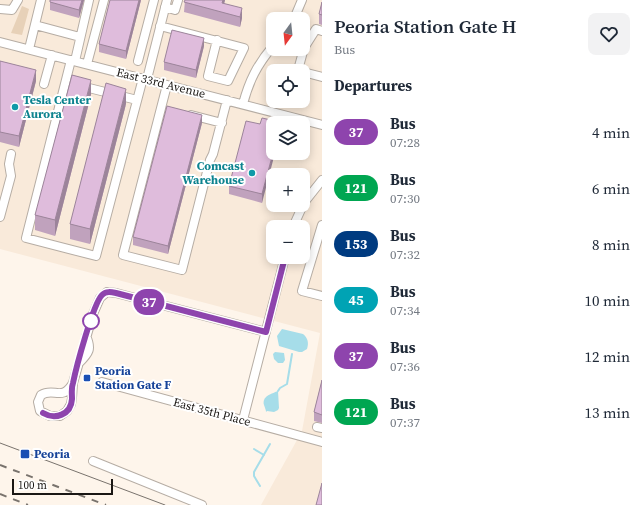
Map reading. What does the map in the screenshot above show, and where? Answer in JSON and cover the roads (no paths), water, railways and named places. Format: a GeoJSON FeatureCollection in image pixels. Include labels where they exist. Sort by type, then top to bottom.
{"type":"FeatureCollection","features":[{"type":"Feature","properties":{"kind":"street"},"geometry":{"type":"LineString","coordinates":[[0,9],[12,10],[18,0]]}},
{"type":"Feature","properties":{"kind":"street"},"geometry":{"type":"LineString","coordinates":[[29,49],[41,0]]}},
{"type":"Feature","properties":{"kind":"street"},"geometry":{"type":"LineString","coordinates":[[89,0],[80,37],[65,82],[26,238],[96,256],[137,100],[155,46],[166,4]]}},
{"type":"Feature","properties":{"kind":"street"},"geometry":{"type":"LineString","coordinates":[[87,64],[104,0]]}},
{"type":"Feature","properties":{"kind":"street"},"geometry":{"type":"LineString","coordinates":[[138,61],[154,0],[166,4],[175,10],[178,0]]}},
{"type":"Feature","properties":{"kind":"street"},"geometry":{"type":"LineString","coordinates":[[297,12],[302,0]]}},
{"type":"Feature","properties":{"kind":"street"},"geometry":{"type":"LineString","coordinates":[[35,25],[80,37]]}},
{"type":"Feature","properties":{"kind":"street"},"geometry":{"type":"LineString","coordinates":[[160,26],[217,40],[244,48],[228,81],[208,76],[217,40]]}},
{"type":"Feature","properties":{"kind":"street"},"geometry":{"type":"LineString","coordinates":[[300,64],[304,48],[316,29],[322,31]]}},
{"type":"Feature","properties":{"kind":"street","name":"East 33rd Avenue"},"geometry":{"type":"LineString","coordinates":[[0,42],[322,125]]}},
{"type":"Feature","properties":{"kind":"street"},"geometry":{"type":"LineString","coordinates":[[143,43],[155,46]]}},
{"type":"Feature","properties":{"kind":"street"},"geometry":{"type":"LineString","coordinates":[[44,84],[52,55]]}},
{"type":"Feature","properties":{"kind":"street"},"geometry":{"type":"LineString","coordinates":[[243,104],[253,74],[266,55]]}},
{"type":"Feature","properties":{"kind":"street"},"geometry":{"type":"LineString","coordinates":[[310,73],[322,77]]}},
{"type":"Feature","properties":{"kind":"street"},"geometry":{"type":"LineString","coordinates":[[65,82],[137,100]]}},
{"type":"Feature","properties":{"kind":"street"},"geometry":{"type":"LineString","coordinates":[[167,85],[165,108],[123,255],[182,270],[227,100]]}},
{"type":"Feature","properties":{"kind":"street"},"geometry":{"type":"LineString","coordinates":[[184,113],[222,123]]}},
{"type":"Feature","properties":{"kind":"street"},"geometry":{"type":"LineString","coordinates":[[0,217],[10,176],[9,164],[11,154]]}},
{"type":"Feature","properties":{"kind":"street"},"geometry":{"type":"LineString","coordinates":[[310,196],[322,180]]}},
{"type":"Feature","properties":{"kind":"street"},"geometry":{"type":"LineString","coordinates":[[322,225],[302,291],[322,296]]}},
{"type":"Feature","properties":{"kind":"street"},"geometry":{"type":"LineString","coordinates":[[243,420],[283,264]]}},
{"type":"Feature","properties":{"kind":"street"},"geometry":{"type":"LineString","coordinates":[[73,383],[68,390],[62,394],[49,392],[41,395],[38,402],[40,411],[50,416],[60,416],[64,414],[72,401],[73,383],[78,364],[84,358],[90,345],[86,336],[99,300],[103,294],[110,292],[266,332]]}},
{"type":"Feature","properties":{"kind":"street","name":"East 35th Place"},"geometry":{"type":"LineString","coordinates":[[102,382],[322,442]]}},
{"type":"Feature","properties":{"kind":"street"},"geometry":{"type":"LineString","coordinates":[[92,461],[202,505]]}},
{"type":"Feature","properties":{"kind":"water"},"geometry":{"type":"Polygon","coordinates":[[[282,329],[303,334],[308,341],[307,349],[299,352],[279,346],[277,336],[282,329]]]}},
{"type":"Feature","properties":{"kind":"water"},"geometry":{"type":"Polygon","coordinates":[[[275,352],[284,353],[285,360],[283,363],[278,363],[274,359],[273,354],[275,352]]]}},
{"type":"Feature","properties":{"kind":"water"},"geometry":{"type":"Polygon","coordinates":[[[278,391],[278,410],[274,412],[266,412],[264,399],[278,391]]]}},
{"type":"Feature","properties":{"kind":"waterway"},"geometry":{"type":"LineString","coordinates":[[278,391],[287,384],[292,354]]}},
{"type":"Feature","properties":{"kind":"waterway"},"geometry":{"type":"LineString","coordinates":[[260,486],[254,476],[254,472],[270,444]]}},
{"type":"Feature","properties":{"kind":"waterway"},"geometry":{"type":"LineString","coordinates":[[254,449],[264,455]]}},
{"type":"Feature","properties":{"kind":"tram line"},"geometry":{"type":"LineString","coordinates":[[0,443],[165,505]]}},
{"type":"Feature","properties":{"kind":"railway"},"geometry":{"type":"LineString","coordinates":[[0,465],[106,505]]}},
{"type":"Feature","properties":{"kind":"railway"},"geometry":{"type":"LineString","coordinates":[[0,494],[28,505]]}},
{"type":"Feature","properties":{"kind":"place","name":"Tesla Center Aurora"},"geometry":{"type":"Point","coordinates":[15,107]}},
{"type":"Feature","properties":{"kind":"place","name":"Comcast Warehouse"},"geometry":{"type":"Point","coordinates":[252,173]}},
{"type":"Feature","properties":{"kind":"place","name":"Peoria Station Gate F"},"geometry":{"type":"Point","coordinates":[87,378]}},
{"type":"Feature","properties":{"kind":"place","name":"Peoria"},"geometry":{"type":"Point","coordinates":[25,454]}}]}
